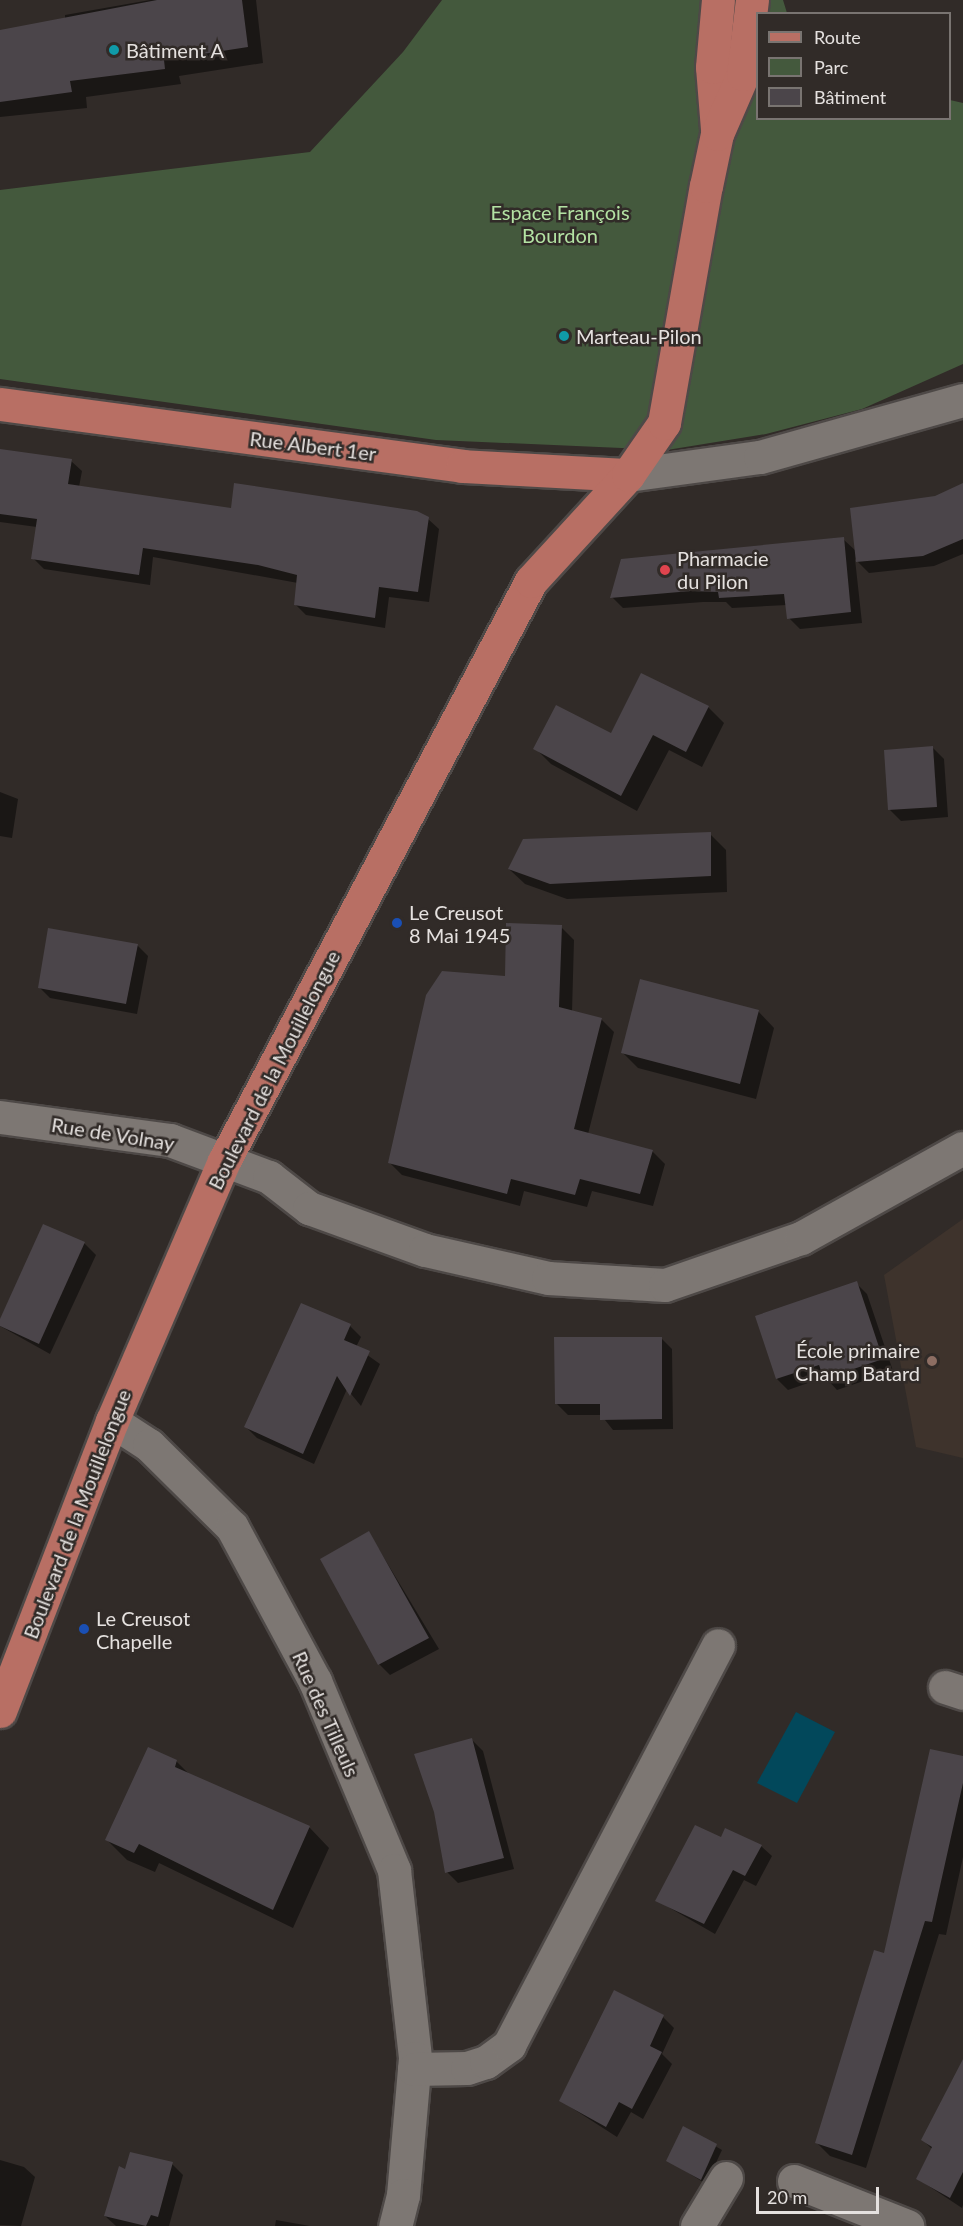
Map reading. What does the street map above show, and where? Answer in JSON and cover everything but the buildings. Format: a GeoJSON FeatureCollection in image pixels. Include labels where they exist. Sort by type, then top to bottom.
{"type":"FeatureCollection","features":[{"type":"Feature","properties":{"kind":"main road"},"geometry":{"type":"LineString","coordinates":[[717,134],[712,67],[718,0]]}},
{"type":"Feature","properties":{"kind":"main road"},"geometry":{"type":"LineString","coordinates":[[717,134],[742,74],[752,0]]}},
{"type":"Feature","properties":{"kind":"main road","name":"Boulevard de la Mouillelongue"},"geometry":{"type":"LineString","coordinates":[[0,1711],[112,1421],[224,1161],[531,581],[628,475],[664,423],[717,134]]}},
{"type":"Feature","properties":{"kind":"main road","name":"Rue Albert 1er"},"geometry":{"type":"LineString","coordinates":[[0,404],[462,466],[628,475]]}},
{"type":"Feature","properties":{"kind":"street"},"geometry":{"type":"LineString","coordinates":[[628,475],[760,457],[963,400]]}},
{"type":"Feature","properties":{"kind":"street","name":"Rue de Volnay"},"geometry":{"type":"LineString","coordinates":[[0,1117],[170,1140],[269,1177],[309,1208],[425,1250],[548,1278],[665,1285],[801,1238],[963,1148]]}},
{"type":"Feature","properties":{"kind":"street","name":"Rue des Tilleuls"},"geometry":{"type":"LineString","coordinates":[[112,1421],[148,1444],[232,1527],[315,1681],[394,1870],[414,2069],[404,2195],[395,2226]]}},
{"type":"Feature","properties":{"kind":"street"},"geometry":{"type":"LineString","coordinates":[[414,2069],[467,2068],[486,2062],[509,2045],[718,1645]]}},
{"type":"Feature","properties":{"kind":"street"},"geometry":{"type":"LineString","coordinates":[[697,2226],[726,2178]]}},
{"type":"Feature","properties":{"kind":"street"},"geometry":{"type":"LineString","coordinates":[[794,2181],[907,2226]]}},
{"type":"Feature","properties":{"kind":"shaded area","name":"École primaire Champ Batard"},"geometry":{"type":"Polygon","coordinates":[[[963,1219],[963,1458],[916,1447],[884,1275],[963,1219]]]}},
{"type":"Feature","properties":{"kind":"green space","name":"Espace François Bourdon"},"geometry":{"type":"Polygon","coordinates":[[[442,0],[783,0],[787,12],[756,12],[756,120],[951,120],[951,100],[963,103],[963,364],[862,409],[766,434],[667,450],[436,440],[0,379],[0,190],[310,152],[403,52],[442,0]]]}},
{"type":"Feature","properties":{"kind":"water"},"geometry":{"type":"Polygon","coordinates":[[[796,1712],[835,1732],[797,1803],[757,1783],[796,1712]]]}},
{"type":"Feature","properties":{"kind":"place","name":"Bâtiment A"},"geometry":{"type":"Point","coordinates":[114,50]}},
{"type":"Feature","properties":{"kind":"place","name":"Marteau-Pilon"},"geometry":{"type":"Point","coordinates":[564,336]}},
{"type":"Feature","properties":{"kind":"place","name":"Pharmacie du Pilon"},"geometry":{"type":"Point","coordinates":[665,570]}},
{"type":"Feature","properties":{"kind":"place","name":"Le Creusot 8 Mai 1945"},"geometry":{"type":"Point","coordinates":[397,923]}},
{"type":"Feature","properties":{"kind":"place","name":"École primaire Champ Batard"},"geometry":{"type":"Point","coordinates":[932,1361]}},
{"type":"Feature","properties":{"kind":"place","name":"Le Creusot Chapelle"},"geometry":{"type":"Point","coordinates":[84,1629]}}]}
